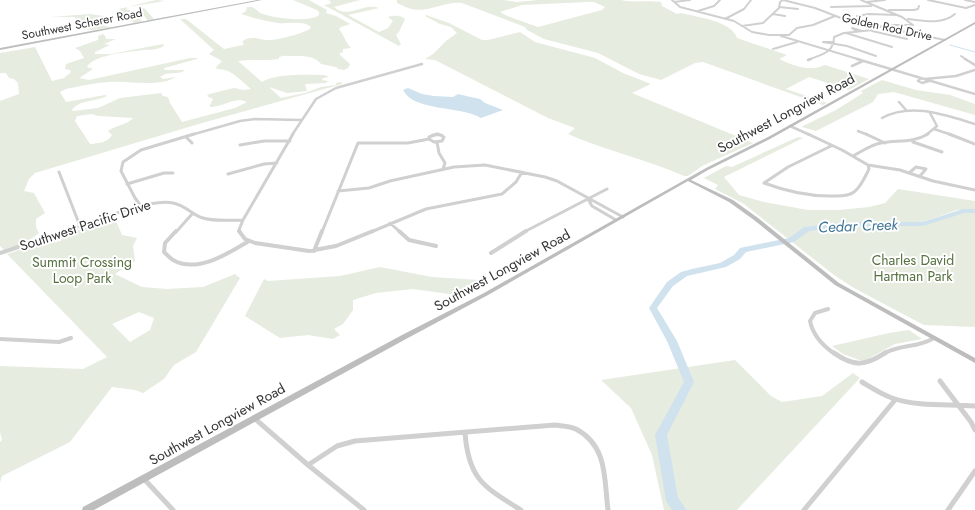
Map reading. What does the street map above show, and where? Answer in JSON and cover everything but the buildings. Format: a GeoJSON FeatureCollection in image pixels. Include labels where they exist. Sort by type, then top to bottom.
{"type":"FeatureCollection","features":[{"type":"Feature","properties":{"kind":"street","name":"Southwest Scherer Road"},"geometry":{"type":"LineString","coordinates":[[0,49],[261,0]]}},
{"type":"Feature","properties":{"kind":"street"},"geometry":{"type":"LineString","coordinates":[[672,0],[680,7],[734,21],[747,30],[758,34],[781,36],[789,35],[797,28],[813,25],[835,16]]}},
{"type":"Feature","properties":{"kind":"street"},"geometry":{"type":"LineString","coordinates":[[674,2],[690,0]]}},
{"type":"Feature","properties":{"kind":"street"},"geometry":{"type":"LineString","coordinates":[[697,11],[714,6],[720,0]]}},
{"type":"Feature","properties":{"kind":"street"},"geometry":{"type":"LineString","coordinates":[[725,19],[744,9],[748,6],[751,0]]}},
{"type":"Feature","properties":{"kind":"street"},"geometry":{"type":"LineString","coordinates":[[742,26],[761,24],[773,14],[779,7],[780,2],[783,0]]}},
{"type":"Feature","properties":{"kind":"street","name":"Golden Rod Drive"},"geometry":{"type":"LineString","coordinates":[[783,0],[815,8],[835,16],[878,28],[945,40]]}},
{"type":"Feature","properties":{"kind":"street"},"geometry":{"type":"LineString","coordinates":[[861,0],[898,15],[913,25],[890,24],[871,31]]}},
{"type":"Feature","properties":{"kind":"street"},"geometry":{"type":"LineString","coordinates":[[864,2],[880,2],[885,0]]}},
{"type":"Feature","properties":{"kind":"street"},"geometry":{"type":"LineString","coordinates":[[928,0],[966,8],[975,4]]}},
{"type":"Feature","properties":{"kind":"street"},"geometry":{"type":"LineString","coordinates":[[965,0],[975,4]]}},
{"type":"Feature","properties":{"kind":"street"},"geometry":{"type":"LineString","coordinates":[[831,7],[874,6]]}},
{"type":"Feature","properties":{"kind":"street"},"geometry":{"type":"LineString","coordinates":[[886,10],[914,10],[918,9],[919,6]]}},
{"type":"Feature","properties":{"kind":"street"},"geometry":{"type":"LineString","coordinates":[[779,7],[798,9]]}},
{"type":"Feature","properties":{"kind":"street"},"geometry":{"type":"LineString","coordinates":[[773,14],[785,16]]}},
{"type":"Feature","properties":{"kind":"street"},"geometry":{"type":"LineString","coordinates":[[857,16],[869,14],[898,15]]}},
{"type":"Feature","properties":{"kind":"street"},"geometry":{"type":"LineString","coordinates":[[907,20],[944,19],[952,17],[955,14]]}},
{"type":"Feature","properties":{"kind":"street","name":"Southwest Longview Road"},"geometry":{"type":"LineString","coordinates":[[86,510],[486,294],[616,220],[790,126],[975,23]]}},
{"type":"Feature","properties":{"kind":"street"},"geometry":{"type":"LineString","coordinates":[[858,32],[852,28],[862,31]]}},
{"type":"Feature","properties":{"kind":"street"},"geometry":{"type":"LineString","coordinates":[[808,60],[833,48],[836,35],[845,32],[871,31],[907,39]]}},
{"type":"Feature","properties":{"kind":"street"},"geometry":{"type":"LineString","coordinates":[[845,32],[869,41],[892,47]]}},
{"type":"Feature","properties":{"kind":"street"},"geometry":{"type":"LineString","coordinates":[[781,36],[974,95]]}},
{"type":"Feature","properties":{"kind":"street"},"geometry":{"type":"LineString","coordinates":[[773,49],[797,42]]}},
{"type":"Feature","properties":{"kind":"street"},"geometry":{"type":"LineString","coordinates":[[834,43],[848,46],[876,56]]}},
{"type":"Feature","properties":{"kind":"street"},"geometry":{"type":"LineString","coordinates":[[961,56],[975,65]]}},
{"type":"Feature","properties":{"kind":"street"},"geometry":{"type":"LineString","coordinates":[[852,66],[863,61]]}},
{"type":"Feature","properties":{"kind":"street"},"geometry":{"type":"LineString","coordinates":[[422,64],[328,91],[316,99],[301,120],[244,220],[239,230],[245,239],[255,243],[314,251],[336,246],[426,209],[502,194],[516,182],[522,172]]}},
{"type":"Feature","properties":{"kind":"street"},"geometry":{"type":"LineString","coordinates":[[924,79],[956,76],[975,70]]}},
{"type":"Feature","properties":{"kind":"street"},"geometry":{"type":"LineString","coordinates":[[921,78],[918,82],[922,83],[930,81]]}},
{"type":"Feature","properties":{"kind":"street"},"geometry":{"type":"LineString","coordinates":[[899,102],[906,110]]}},
{"type":"Feature","properties":{"kind":"street"},"geometry":{"type":"LineString","coordinates":[[882,118],[891,112],[906,110],[930,112],[975,124]]}},
{"type":"Feature","properties":{"kind":"street"},"geometry":{"type":"LineString","coordinates":[[853,156],[872,145],[912,141],[922,138],[934,130],[937,126],[930,112]]}},
{"type":"Feature","properties":{"kind":"street"},"geometry":{"type":"LineString","coordinates":[[141,206],[127,184],[121,171],[123,162],[141,150],[240,121],[256,119],[301,120]]}},
{"type":"Feature","properties":{"kind":"street"},"geometry":{"type":"LineString","coordinates":[[790,126],[868,164],[909,172],[933,182],[975,190]]}},
{"type":"Feature","properties":{"kind":"street"},"geometry":{"type":"LineString","coordinates":[[934,130],[975,144]]}},
{"type":"Feature","properties":{"kind":"street"},"geometry":{"type":"LineString","coordinates":[[858,131],[886,143]]}},
{"type":"Feature","properties":{"kind":"street"},"geometry":{"type":"LineString","coordinates":[[429,139],[430,136],[437,134],[442,135],[444,138],[437,142]]}},
{"type":"Feature","properties":{"kind":"street"},"geometry":{"type":"LineString","coordinates":[[186,137],[192,143]]}},
{"type":"Feature","properties":{"kind":"street"},"geometry":{"type":"LineString","coordinates":[[314,251],[358,143],[403,144],[429,139],[437,142]]}},
{"type":"Feature","properties":{"kind":"street"},"geometry":{"type":"LineString","coordinates":[[240,145],[264,141],[290,141]]}},
{"type":"Feature","properties":{"kind":"street"},"geometry":{"type":"LineString","coordinates":[[912,141],[942,152]]}},
{"type":"Feature","properties":{"kind":"street"},"geometry":{"type":"LineString","coordinates":[[437,142],[439,153],[444,163],[443,169]]}},
{"type":"Feature","properties":{"kind":"street"},"geometry":{"type":"LineString","coordinates":[[832,146],[788,167],[764,183],[794,194],[806,196],[845,195],[853,193],[857,188],[869,169],[868,164]]}},
{"type":"Feature","properties":{"kind":"street"},"geometry":{"type":"LineString","coordinates":[[228,174],[264,164],[277,163]]}},
{"type":"Feature","properties":{"kind":"street"},"geometry":{"type":"LineString","coordinates":[[444,163],[454,167]]}},
{"type":"Feature","properties":{"kind":"street"},"geometry":{"type":"LineString","coordinates":[[338,191],[368,188],[390,181],[454,167],[484,165],[545,177],[557,181],[623,217]]}},
{"type":"Feature","properties":{"kind":"street"},"geometry":{"type":"LineString","coordinates":[[909,172],[916,167],[926,169],[920,176]]}},
{"type":"Feature","properties":{"kind":"street"},"geometry":{"type":"LineString","coordinates":[[59,172],[80,226]]}},
{"type":"Feature","properties":{"kind":"street"},"geometry":{"type":"LineString","coordinates":[[127,184],[164,173],[173,173]]}},
{"type":"Feature","properties":{"kind":"street"},"geometry":{"type":"LineString","coordinates":[[689,180],[735,204],[837,284],[975,361]]}},
{"type":"Feature","properties":{"kind":"street"},"geometry":{"type":"LineString","coordinates":[[491,253],[530,228],[607,189]]}},
{"type":"Feature","properties":{"kind":"street"},"geometry":{"type":"LineString","coordinates":[[588,199],[592,206],[616,220]]}},
{"type":"Feature","properties":{"kind":"street","name":"Southwest Pacific Drive"},"geometry":{"type":"LineString","coordinates":[[0,253],[141,206],[162,202],[174,203],[183,206],[199,216],[209,219],[244,220]]}},
{"type":"Feature","properties":{"kind":"street"},"geometry":{"type":"LineString","coordinates":[[193,213],[164,243],[164,252],[170,259],[181,264],[206,262],[221,257],[249,241]]}},
{"type":"Feature","properties":{"kind":"street"},"geometry":{"type":"LineString","coordinates":[[390,223],[409,240],[436,246]]}},
{"type":"Feature","properties":{"kind":"street"},"geometry":{"type":"LineString","coordinates":[[828,309],[818,311],[812,316],[810,322],[812,332],[834,354],[854,363],[867,363],[893,349],[928,343],[934,338]]}},
{"type":"Feature","properties":{"kind":"street"},"geometry":{"type":"LineString","coordinates":[[0,339],[59,342],[71,338]]}},
{"type":"Feature","properties":{"kind":"street"},"geometry":{"type":"LineString","coordinates":[[940,381],[958,404],[975,430]]}},
{"type":"Feature","properties":{"kind":"street"},"geometry":{"type":"LineString","coordinates":[[862,382],[877,392],[895,400],[911,404],[958,404],[975,406]]}},
{"type":"Feature","properties":{"kind":"street"},"geometry":{"type":"LineString","coordinates":[[804,510],[895,400]]}},
{"type":"Feature","properties":{"kind":"street"},"geometry":{"type":"LineString","coordinates":[[254,418],[308,465],[364,510]]}},
{"type":"Feature","properties":{"kind":"street"},"geometry":{"type":"LineString","coordinates":[[308,465],[336,446],[355,441],[555,425],[575,428],[593,441],[602,458],[608,510]]}},
{"type":"Feature","properties":{"kind":"street"},"geometry":{"type":"LineString","coordinates":[[465,432],[465,450],[469,466],[488,489],[521,510]]}},
{"type":"Feature","properties":{"kind":"street"},"geometry":{"type":"LineString","coordinates":[[948,510],[975,472]]}},
{"type":"Feature","properties":{"kind":"street"},"geometry":{"type":"LineString","coordinates":[[144,478],[173,510]]}},
{"type":"Feature","properties":{"kind":"green space"},"geometry":{"type":"Polygon","coordinates":[[[156,0],[165,1],[128,7],[156,0]]]}},
{"type":"Feature","properties":{"kind":"green space"},"geometry":{"type":"Polygon","coordinates":[[[293,0],[309,0],[327,10],[326,13],[336,16],[350,24],[339,29],[351,48],[343,49],[343,52],[339,54],[350,64],[348,68],[344,70],[338,69],[336,67],[321,64],[311,57],[303,56],[284,56],[279,57],[279,59],[238,61],[262,82],[275,77],[292,75],[324,75],[329,77],[323,78],[322,80],[328,81],[326,83],[305,84],[307,91],[287,93],[269,87],[281,98],[305,93],[321,87],[336,85],[336,83],[341,82],[342,84],[202,123],[35,173],[29,179],[24,191],[34,193],[45,213],[36,219],[36,227],[39,233],[31,239],[34,241],[5,251],[0,246],[0,101],[19,94],[18,83],[14,79],[9,78],[6,73],[0,73],[0,53],[35,47],[52,81],[64,78],[71,72],[70,70],[65,69],[66,64],[84,58],[80,51],[75,48],[98,40],[98,36],[103,34],[106,39],[116,39],[104,44],[110,45],[95,52],[95,54],[111,54],[163,44],[164,46],[158,49],[140,50],[102,57],[90,63],[87,67],[93,69],[79,78],[89,80],[190,58],[197,59],[164,68],[165,70],[185,70],[179,73],[163,75],[160,77],[163,79],[176,77],[161,82],[104,82],[66,89],[60,92],[66,102],[105,95],[107,96],[79,104],[75,106],[72,110],[73,111],[98,108],[120,98],[161,93],[163,96],[168,97],[182,122],[235,108],[247,102],[238,100],[215,107],[210,107],[213,99],[207,96],[209,94],[234,88],[244,90],[251,89],[231,73],[222,69],[217,69],[216,67],[222,61],[209,54],[214,50],[180,19],[186,19],[224,49],[243,45],[244,44],[242,42],[248,39],[254,38],[266,40],[288,37],[301,33],[310,29],[311,27],[300,23],[273,22],[241,14],[246,11],[247,7],[252,7],[260,13],[268,16],[292,19],[308,19],[314,17],[319,15],[317,10],[293,0]],[[92,114],[77,116],[75,121],[90,144],[108,140],[112,135],[108,131],[128,122],[133,118],[98,116],[92,114]]]}},
{"type":"Feature","properties":{"kind":"green space"},"geometry":{"type":"Polygon","coordinates":[[[329,0],[360,0],[334,7],[339,11],[345,12],[368,7],[379,8],[348,15],[379,32],[388,28],[393,21],[388,17],[402,17],[405,19],[396,35],[401,44],[399,46],[324,5],[330,4],[331,2],[329,0]]]}},
{"type":"Feature","properties":{"kind":"green space"},"geometry":{"type":"Polygon","coordinates":[[[397,0],[503,0],[517,2],[538,0],[621,0],[661,2],[662,6],[677,14],[681,13],[713,21],[728,27],[734,32],[737,38],[787,55],[779,59],[790,64],[807,68],[825,65],[869,79],[849,90],[809,77],[786,89],[827,103],[823,105],[703,62],[695,63],[661,80],[639,74],[598,53],[544,39],[527,30],[525,27],[462,3],[418,10],[410,9],[397,3],[397,0]],[[594,2],[522,5],[500,12],[538,27],[602,10],[605,7],[594,2]]]}},
{"type":"Feature","properties":{"kind":"green space"},"geometry":{"type":"Polygon","coordinates":[[[127,7],[127,10],[130,10],[130,14],[139,12],[137,10],[144,8],[154,19],[178,15],[148,21],[143,14],[136,15],[142,21],[134,23],[119,9],[127,7]]]}},
{"type":"Feature","properties":{"kind":"green space"},"geometry":{"type":"Polygon","coordinates":[[[90,14],[110,17],[110,20],[104,26],[112,27],[89,30],[84,29],[76,23],[75,17],[51,17],[90,14]]]}},
{"type":"Feature","properties":{"kind":"green space"},"geometry":{"type":"Polygon","coordinates":[[[426,15],[449,23],[482,40],[488,40],[520,32],[535,42],[595,58],[623,73],[651,84],[632,93],[753,143],[702,166],[688,176],[684,176],[582,140],[568,134],[575,128],[548,118],[435,60],[425,59],[457,33],[451,27],[440,24],[425,16],[426,15]]]}},
{"type":"Feature","properties":{"kind":"green space"},"geometry":{"type":"Polygon","coordinates":[[[882,80],[916,90],[950,95],[975,104],[975,115],[894,92],[878,94],[873,102],[816,131],[802,127],[836,110],[863,93],[861,91],[882,80]]]}},
{"type":"Feature","properties":{"kind":"green space","name":"Charles David Hartman Park"},"geometry":{"type":"Polygon","coordinates":[[[798,137],[803,138],[724,177],[739,195],[764,202],[808,210],[839,210],[869,207],[885,203],[898,189],[975,201],[975,210],[957,210],[922,222],[882,223],[913,226],[961,212],[975,211],[975,327],[924,325],[854,288],[834,275],[744,204],[715,189],[718,185],[704,178],[726,166],[732,167],[798,137]]]}},
{"type":"Feature","properties":{"kind":"green space","name":"Summit Crossing Loop Park"},"geometry":{"type":"Polygon","coordinates":[[[114,216],[122,235],[137,238],[133,246],[135,261],[115,274],[142,287],[167,289],[203,287],[235,274],[240,278],[196,352],[174,365],[164,379],[143,393],[135,390],[112,387],[70,442],[2,476],[0,483],[0,442],[2,440],[0,432],[0,366],[83,369],[107,357],[7,254],[37,244],[35,242],[50,238],[52,239],[106,221],[105,219],[114,216]],[[139,312],[112,324],[130,342],[150,330],[154,318],[139,312]]]}},
{"type":"Feature","properties":{"kind":"green space"},"geometry":{"type":"Polygon","coordinates":[[[380,267],[432,277],[479,280],[489,284],[464,296],[413,289],[376,293],[353,300],[353,310],[343,324],[334,329],[340,335],[333,339],[308,335],[280,338],[245,316],[264,279],[268,281],[340,276],[380,267]]]}},
{"type":"Feature","properties":{"kind":"green space"},"geometry":{"type":"Polygon","coordinates":[[[909,330],[922,339],[895,344],[866,360],[859,360],[843,354],[832,346],[889,333],[909,330]]]}},
{"type":"Feature","properties":{"kind":"green space"},"geometry":{"type":"Polygon","coordinates":[[[735,360],[771,396],[782,402],[822,396],[853,373],[860,378],[737,510],[664,510],[652,455],[631,408],[601,380],[735,360]]]}},
{"type":"Feature","properties":{"kind":"water"},"geometry":{"type":"Polygon","coordinates":[[[408,88],[422,94],[434,96],[453,97],[458,94],[480,99],[485,103],[503,110],[481,118],[461,111],[417,102],[409,97],[403,90],[408,88]]]}},
{"type":"Feature","properties":{"kind":"waterway"},"geometry":{"type":"LineString","coordinates":[[950,45],[975,52]]}},
{"type":"Feature","properties":{"kind":"waterway","name":"Cedar Creek"},"geometry":{"type":"LineString","coordinates":[[680,510],[672,501],[661,435],[689,382],[672,341],[653,308],[662,293],[670,284],[684,274],[692,271],[715,267],[730,262],[743,250],[791,240],[807,229],[845,224],[923,224],[963,211],[975,211]]}}]}
